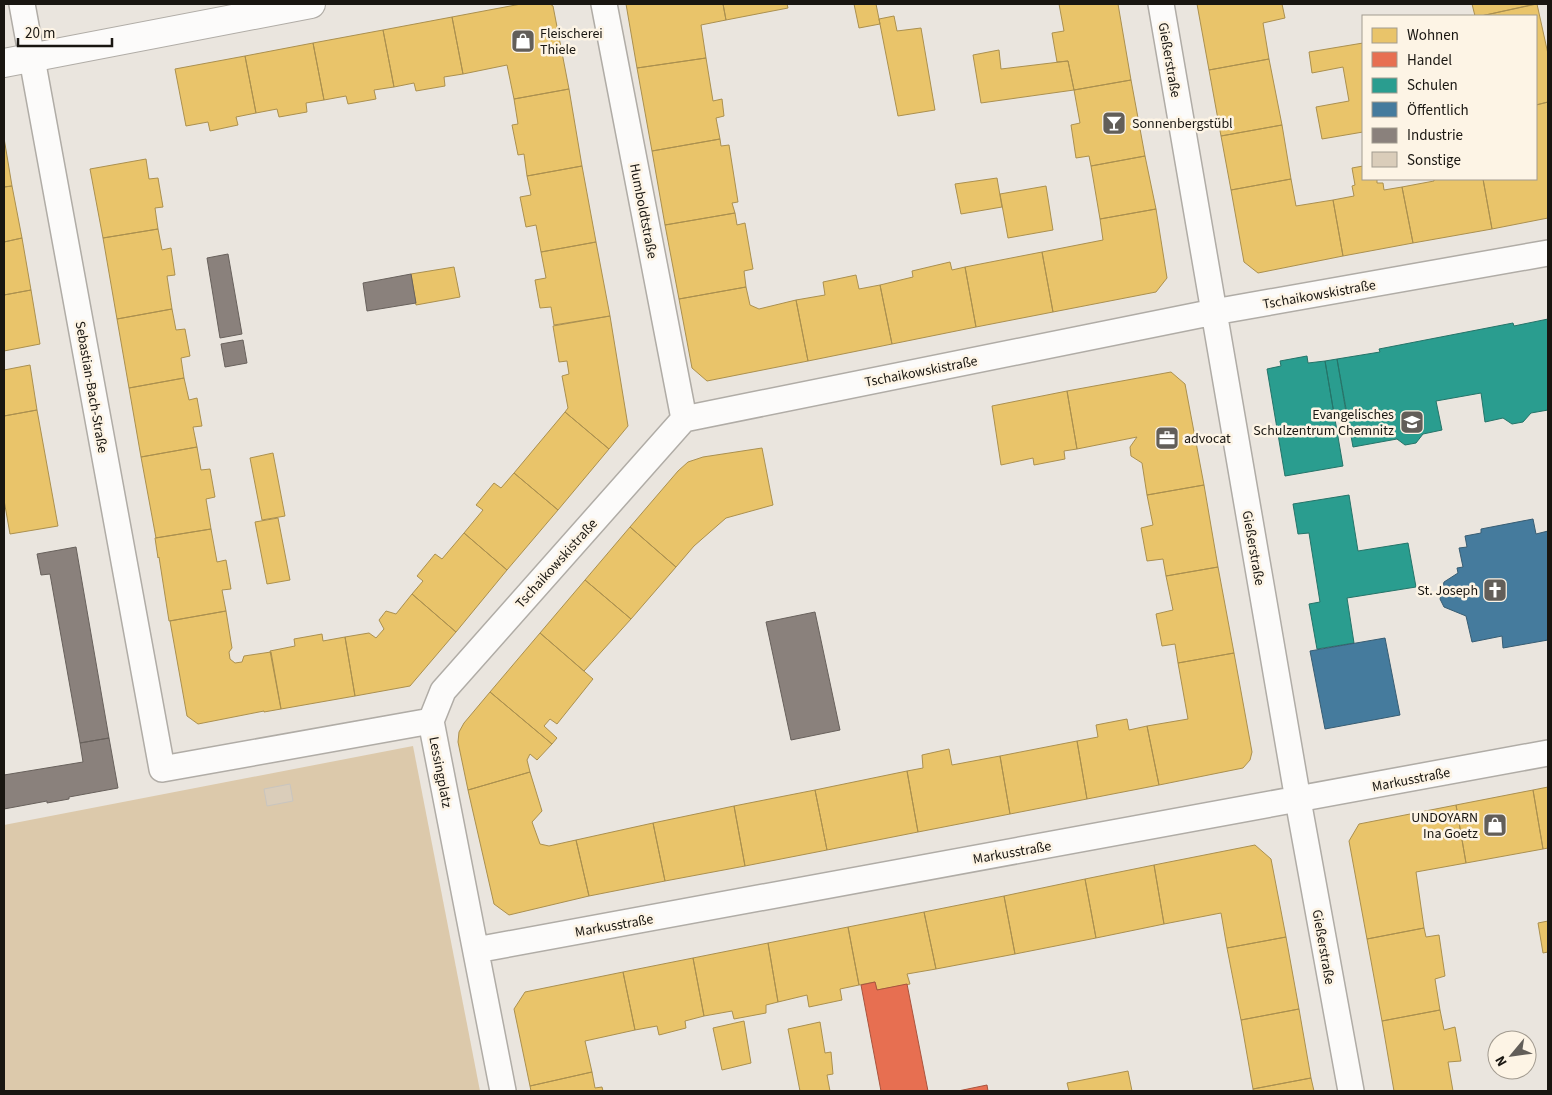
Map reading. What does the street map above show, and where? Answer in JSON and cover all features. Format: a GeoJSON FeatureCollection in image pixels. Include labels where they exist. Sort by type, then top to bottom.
{"type":"FeatureCollection","features":[{"type":"Feature","properties":{"kind":"street","name":"Sebastian-Bach-Straße"},"geometry":{"type":"LineString","coordinates":[[22,4],[162,769]]}},
{"type":"Feature","properties":{"kind":"street"},"geometry":{"type":"LineString","coordinates":[[4,62],[311,4]]}},
{"type":"Feature","properties":{"kind":"street","name":"Humboldtstraße"},"geometry":{"type":"LineString","coordinates":[[604,4],[684,419]]}},
{"type":"Feature","properties":{"kind":"street","name":"Gießerstraße"},"geometry":{"type":"LineString","coordinates":[[1161,4],[1298,800],[1351,1091]]}},
{"type":"Feature","properties":{"kind":"street","name":"Tschaikowskistraße"},"geometry":{"type":"LineString","coordinates":[[431,721],[443,691],[684,419],[1214,312],[1548,253]]}},
{"type":"Feature","properties":{"kind":"street","name":"Lessingplatz"},"geometry":{"type":"LineString","coordinates":[[162,769],[431,721],[503,1091]]}},
{"type":"Feature","properties":{"kind":"street","name":"Markusstraße"},"geometry":{"type":"LineString","coordinates":[[476,950],[1548,753]]}},
{"type":"Feature","properties":{"kind":"shaded area"},"geometry":{"type":"Polygon","coordinates":[[[413,746],[480,1091],[4,1091],[4,825],[413,746]]]}},
{"type":"Feature","properties":{"kind":"building: Wohnen"},"geometry":{"type":"Polygon","coordinates":[[[521,4],[550,4],[553,6],[569,89],[514,99],[507,65],[463,74],[452,17],[521,4]]]}},
{"type":"Feature","properties":{"kind":"building: Wohnen"},"geometry":{"type":"Polygon","coordinates":[[[626,4],[723,4],[726,20],[701,25],[706,58],[637,68],[626,4]]]}},
{"type":"Feature","properties":{"kind":"building: Wohnen"},"geometry":{"type":"Polygon","coordinates":[[[723,4],[787,4],[788,8],[726,20],[723,4]]]}},
{"type":"Feature","properties":{"kind":"building: Wohnen"},"geometry":{"type":"Polygon","coordinates":[[[854,4],[876,4],[880,24],[859,28],[854,4]]]}},
{"type":"Feature","properties":{"kind":"building: Wohnen"},"geometry":{"type":"Polygon","coordinates":[[[1059,4],[1118,4],[1131,80],[1074,90],[1068,61],[1057,62],[1052,33],[1064,31],[1059,4]]]}},
{"type":"Feature","properties":{"kind":"building: Wohnen"},"geometry":{"type":"Polygon","coordinates":[[[1197,4],[1282,4],[1285,18],[1263,23],[1269,59],[1209,70],[1197,4]]]}},
{"type":"Feature","properties":{"kind":"building: Wohnen"},"geometry":{"type":"Polygon","coordinates":[[[1472,4],[1535,4],[1486,15],[1475,15],[1472,4]]]}},
{"type":"Feature","properties":{"kind":"building: Wohnen"},"geometry":{"type":"Polygon","coordinates":[[[1537,4],[1548,54],[1548,102],[1537,105],[1537,15],[1486,15],[1537,4]]]}},
{"type":"Feature","properties":{"kind":"building: Wohnen"},"geometry":{"type":"Polygon","coordinates":[[[894,16],[897,31],[921,28],[935,110],[898,116],[879,19],[894,16]]]}},
{"type":"Feature","properties":{"kind":"building: Wohnen"},"geometry":{"type":"Polygon","coordinates":[[[452,17],[463,74],[444,77],[445,86],[416,91],[414,83],[394,87],[383,30],[452,17]]]}},
{"type":"Feature","properties":{"kind":"building: Wohnen"},"geometry":{"type":"Polygon","coordinates":[[[383,30],[394,87],[374,90],[376,99],[348,104],[346,96],[324,100],[313,43],[383,30]]]}},
{"type":"Feature","properties":{"kind":"building: Wohnen"},"geometry":{"type":"Polygon","coordinates":[[[313,43],[324,100],[306,103],[307,112],[279,117],[277,109],[256,113],[245,56],[313,43]]]}},
{"type":"Feature","properties":{"kind":"building: Wohnen"},"geometry":{"type":"Polygon","coordinates":[[[1362,43],[1362,132],[1322,139],[1316,107],[1349,101],[1343,67],[1312,73],[1309,52],[1362,43]]]}},
{"type":"Feature","properties":{"kind":"building: Wohnen"},"geometry":{"type":"Polygon","coordinates":[[[999,50],[1001,69],[1068,61],[1074,90],[981,103],[973,55],[999,50]]]}},
{"type":"Feature","properties":{"kind":"building: Wohnen"},"geometry":{"type":"Polygon","coordinates":[[[245,56],[256,113],[236,117],[238,125],[210,131],[208,122],[186,126],[175,69],[245,56]]]}},
{"type":"Feature","properties":{"kind":"building: Wohnen"},"geometry":{"type":"Polygon","coordinates":[[[706,58],[713,101],[722,99],[724,116],[716,118],[720,139],[652,151],[637,68],[706,58]]]}},
{"type":"Feature","properties":{"kind":"building: Wohnen"},"geometry":{"type":"Polygon","coordinates":[[[1269,59],[1282,125],[1221,136],[1209,70],[1269,59]]]}},
{"type":"Feature","properties":{"kind":"building: Wohnen"},"geometry":{"type":"Polygon","coordinates":[[[1131,80],[1145,156],[1091,166],[1089,156],[1076,158],[1071,125],[1080,123],[1074,90],[1131,80]]]}},
{"type":"Feature","properties":{"kind":"building: Wohnen"},"geometry":{"type":"Polygon","coordinates":[[[569,89],[582,166],[527,176],[524,154],[518,155],[512,125],[518,124],[514,99],[569,89]]]}},
{"type":"Feature","properties":{"kind":"building: Wohnen"},"geometry":{"type":"Polygon","coordinates":[[[1548,102],[1548,218],[1492,229],[1483,180],[1537,180],[1537,105],[1548,102]]]}},
{"type":"Feature","properties":{"kind":"building: Wohnen"},"geometry":{"type":"Polygon","coordinates":[[[1282,125],[1291,179],[1231,190],[1221,136],[1282,125]]]}},
{"type":"Feature","properties":{"kind":"building: Wohnen"},"geometry":{"type":"Polygon","coordinates":[[[4,138],[12,186],[4,187],[4,138]]]}},
{"type":"Feature","properties":{"kind":"building: Wohnen"},"geometry":{"type":"Polygon","coordinates":[[[720,139],[721,146],[729,145],[738,202],[732,203],[735,213],[665,225],[652,151],[720,139]]]}},
{"type":"Feature","properties":{"kind":"building: Wohnen"},"geometry":{"type":"Polygon","coordinates":[[[1145,156],[1156,209],[1100,219],[1091,166],[1145,156]]]}},
{"type":"Feature","properties":{"kind":"building: Wohnen"},"geometry":{"type":"Polygon","coordinates":[[[146,159],[149,179],[158,178],[163,207],[155,208],[158,229],[103,238],[90,169],[146,159]]]}},
{"type":"Feature","properties":{"kind":"building: Wohnen"},"geometry":{"type":"Polygon","coordinates":[[[582,166],[596,242],[541,252],[536,225],[526,227],[520,197],[531,195],[527,176],[582,166]]]}},
{"type":"Feature","properties":{"kind":"building: Wohnen"},"geometry":{"type":"Polygon","coordinates":[[[1362,166],[1362,180],[1377,180],[1377,183],[1383,183],[1384,190],[1402,187],[1413,243],[1343,256],[1333,200],[1354,196],[1352,186],[1355,185],[1352,168],[1362,166]]]}},
{"type":"Feature","properties":{"kind":"building: Wohnen"},"geometry":{"type":"Polygon","coordinates":[[[997,178],[1002,207],[961,214],[955,184],[997,178]]]}},
{"type":"Feature","properties":{"kind":"building: Wohnen"},"geometry":{"type":"Polygon","coordinates":[[[1291,179],[1296,206],[1333,200],[1343,256],[1258,273],[1244,262],[1231,190],[1291,179]]]}},
{"type":"Feature","properties":{"kind":"building: Wohnen"},"geometry":{"type":"Polygon","coordinates":[[[1483,180],[1492,229],[1413,243],[1402,187],[1434,181],[1483,180]]]}},
{"type":"Feature","properties":{"kind":"building: Wohnen"},"geometry":{"type":"Polygon","coordinates":[[[12,186],[22,238],[4,242],[4,187],[12,186]]]}},
{"type":"Feature","properties":{"kind":"building: Wohnen"},"geometry":{"type":"Polygon","coordinates":[[[1046,186],[1053,230],[1008,238],[1000,194],[1046,186]]]}},
{"type":"Feature","properties":{"kind":"building: Wohnen"},"geometry":{"type":"Polygon","coordinates":[[[1156,209],[1167,278],[1156,292],[1053,312],[1042,252],[1103,240],[1100,219],[1156,209]]]}},
{"type":"Feature","properties":{"kind":"building: Wohnen"},"geometry":{"type":"Polygon","coordinates":[[[735,213],[737,225],[745,223],[753,269],[744,271],[746,287],[679,299],[665,225],[735,213]]]}},
{"type":"Feature","properties":{"kind":"building: Wohnen"},"geometry":{"type":"Polygon","coordinates":[[[158,229],[162,250],[171,248],[175,275],[167,276],[172,309],[117,319],[103,238],[158,229]]]}},
{"type":"Feature","properties":{"kind":"building: Wohnen"},"geometry":{"type":"Polygon","coordinates":[[[22,238],[31,290],[4,295],[4,242],[22,238]]]}},
{"type":"Feature","properties":{"kind":"building: Wohnen"},"geometry":{"type":"Polygon","coordinates":[[[596,242],[610,316],[554,325],[551,307],[540,308],[535,280],[546,278],[541,252],[596,242]]]}},
{"type":"Feature","properties":{"kind":"building: Wohnen"},"geometry":{"type":"Polygon","coordinates":[[[1042,252],[1053,312],[976,327],[965,267],[1042,252]]]}},
{"type":"Feature","properties":{"kind":"building: Wohnen"},"geometry":{"type":"Polygon","coordinates":[[[950,262],[952,270],[965,267],[976,327],[892,344],[880,285],[913,277],[912,271],[950,262]]]}},
{"type":"Feature","properties":{"kind":"building: Wohnen"},"geometry":{"type":"Polygon","coordinates":[[[454,267],[460,297],[416,305],[411,274],[454,267]]]}},
{"type":"Feature","properties":{"kind":"building: Wohnen"},"geometry":{"type":"Polygon","coordinates":[[[856,275],[859,289],[880,285],[892,344],[808,361],[796,300],[825,295],[823,282],[856,275]]]}},
{"type":"Feature","properties":{"kind":"building: Wohnen"},"geometry":{"type":"Polygon","coordinates":[[[746,287],[750,305],[759,309],[796,300],[808,361],[707,381],[692,368],[679,299],[746,287]]]}},
{"type":"Feature","properties":{"kind":"building: Wohnen"},"geometry":{"type":"Polygon","coordinates":[[[31,290],[40,344],[4,351],[4,295],[31,290]]]}},
{"type":"Feature","properties":{"kind":"building: Wohnen"},"geometry":{"type":"Polygon","coordinates":[[[172,309],[176,330],[185,329],[190,356],[181,358],[184,378],[129,388],[117,319],[172,309]]]}},
{"type":"Feature","properties":{"kind":"building: Wohnen"},"geometry":{"type":"Polygon","coordinates":[[[610,316],[628,426],[609,449],[565,412],[568,408],[562,376],[569,374],[567,361],[559,362],[553,326],[610,316]]]}},
{"type":"Feature","properties":{"kind":"building: Wohnen"},"geometry":{"type":"Polygon","coordinates":[[[30,365],[37,410],[4,416],[4,370],[30,365]]]}},
{"type":"Feature","properties":{"kind":"building: Wohnen"},"geometry":{"type":"Polygon","coordinates":[[[1171,372],[1185,384],[1204,485],[1147,495],[1142,463],[1131,456],[1130,447],[1137,437],[1077,449],[1067,391],[1171,372]]]}},
{"type":"Feature","properties":{"kind":"building: Wohnen"},"geometry":{"type":"Polygon","coordinates":[[[184,378],[189,400],[197,398],[202,426],[193,427],[197,447],[141,457],[129,388],[184,378]]]}},
{"type":"Feature","properties":{"kind":"building: Wohnen"},"geometry":{"type":"Polygon","coordinates":[[[1067,391],[1077,449],[1064,451],[1065,459],[1034,465],[1033,458],[1001,465],[992,406],[1067,391]]]}},
{"type":"Feature","properties":{"kind":"building: Wohnen"},"geometry":{"type":"Polygon","coordinates":[[[37,410],[58,526],[10,534],[4,500],[4,416],[37,410]]]}},
{"type":"Feature","properties":{"kind":"building: Wohnen"},"geometry":{"type":"Polygon","coordinates":[[[565,412],[609,449],[558,510],[514,473],[565,412]]]}},
{"type":"Feature","properties":{"kind":"building: Wohnen"},"geometry":{"type":"Polygon","coordinates":[[[197,447],[201,470],[210,469],[215,497],[206,499],[211,529],[156,538],[141,457],[197,447]]]}},
{"type":"Feature","properties":{"kind":"building: Wohnen"},"geometry":{"type":"Polygon","coordinates":[[[762,448],[773,505],[726,518],[694,546],[676,567],[630,527],[688,462],[703,457],[762,448]]]}},
{"type":"Feature","properties":{"kind":"building: Wohnen"},"geometry":{"type":"Polygon","coordinates":[[[273,453],[285,516],[262,520],[250,458],[273,453]]]}},
{"type":"Feature","properties":{"kind":"building: Wohnen"},"geometry":{"type":"Polygon","coordinates":[[[514,473],[558,510],[507,570],[464,533],[483,510],[476,505],[494,483],[501,488],[514,473]]]}},
{"type":"Feature","properties":{"kind":"building: Wohnen"},"geometry":{"type":"Polygon","coordinates":[[[1204,485],[1218,567],[1166,576],[1163,559],[1147,561],[1141,528],[1153,525],[1147,495],[1204,485]]]}},
{"type":"Feature","properties":{"kind":"building: Wohnen"},"geometry":{"type":"Polygon","coordinates":[[[278,518],[290,580],[267,584],[255,522],[278,518]]]}},
{"type":"Feature","properties":{"kind":"building: Wohnen"},"geometry":{"type":"Polygon","coordinates":[[[630,527],[676,567],[631,619],[585,580],[630,527]]]}},
{"type":"Feature","properties":{"kind":"building: Wohnen"},"geometry":{"type":"Polygon","coordinates":[[[211,529],[217,562],[226,560],[231,589],[222,590],[226,611],[169,621],[155,538],[211,529]]]}},
{"type":"Feature","properties":{"kind":"building: Wohnen"},"geometry":{"type":"Polygon","coordinates":[[[464,533],[507,570],[456,632],[412,594],[423,581],[417,576],[435,554],[442,559],[464,533]]]}},
{"type":"Feature","properties":{"kind":"building: Wohnen"},"geometry":{"type":"Polygon","coordinates":[[[1218,567],[1234,653],[1178,663],[1175,644],[1162,646],[1156,614],[1173,610],[1166,576],[1218,567]]]}},
{"type":"Feature","properties":{"kind":"building: Wohnen"},"geometry":{"type":"Polygon","coordinates":[[[585,580],[631,619],[584,671],[540,633],[585,580]]]}},
{"type":"Feature","properties":{"kind":"building: Wohnen"},"geometry":{"type":"Polygon","coordinates":[[[412,594],[456,632],[410,686],[355,696],[345,637],[369,633],[376,638],[384,629],[379,620],[386,611],[396,614],[412,594]]]}},
{"type":"Feature","properties":{"kind":"building: Wohnen"},"geometry":{"type":"Polygon","coordinates":[[[226,611],[232,648],[229,652],[230,659],[235,663],[242,662],[244,656],[271,652],[281,709],[198,724],[187,716],[170,621],[226,611]]]}},
{"type":"Feature","properties":{"kind":"building: Wohnen"},"geometry":{"type":"Polygon","coordinates":[[[540,633],[593,679],[557,724],[550,719],[544,726],[557,738],[552,744],[490,692],[540,633]]]}},
{"type":"Feature","properties":{"kind":"building: Wohnen"},"geometry":{"type":"Polygon","coordinates":[[[322,634],[323,641],[345,637],[355,696],[281,709],[270,651],[295,646],[294,639],[322,634]]]}},
{"type":"Feature","properties":{"kind":"building: Wohnen"},"geometry":{"type":"Polygon","coordinates":[[[1234,653],[1252,752],[1250,760],[1243,768],[1159,785],[1147,726],[1188,719],[1178,663],[1234,653]]]}},
{"type":"Feature","properties":{"kind":"building: Wohnen"},"geometry":{"type":"Polygon","coordinates":[[[490,692],[552,744],[537,760],[530,754],[527,760],[530,772],[468,790],[458,742],[459,732],[464,723],[490,692]]]}},
{"type":"Feature","properties":{"kind":"building: Wohnen"},"geometry":{"type":"Polygon","coordinates":[[[1127,719],[1129,730],[1147,726],[1159,785],[1087,799],[1077,741],[1098,737],[1096,725],[1127,719]]]}},
{"type":"Feature","properties":{"kind":"building: Wohnen"},"geometry":{"type":"Polygon","coordinates":[[[1077,741],[1087,799],[1010,814],[1000,756],[1077,741]]]}},
{"type":"Feature","properties":{"kind":"building: Wohnen"},"geometry":{"type":"Polygon","coordinates":[[[949,749],[952,765],[1000,756],[1010,814],[918,832],[907,771],[923,768],[922,755],[949,749]]]}},
{"type":"Feature","properties":{"kind":"building: Wohnen"},"geometry":{"type":"Polygon","coordinates":[[[907,771],[918,832],[827,850],[815,790],[907,771]]]}},
{"type":"Feature","properties":{"kind":"building: Wohnen"},"geometry":{"type":"Polygon","coordinates":[[[530,772],[542,811],[532,822],[540,844],[549,846],[576,840],[589,896],[509,915],[494,904],[468,790],[530,772]]]}},
{"type":"Feature","properties":{"kind":"building: Wohnen"},"geometry":{"type":"Polygon","coordinates":[[[1548,787],[1548,848],[1543,849],[1533,790],[1548,787]]]}},
{"type":"Feature","properties":{"kind":"building: Wohnen"},"geometry":{"type":"Polygon","coordinates":[[[815,790],[827,850],[745,866],[734,806],[815,790]]]}},
{"type":"Feature","properties":{"kind":"building: Wohnen"},"geometry":{"type":"Polygon","coordinates":[[[1533,790],[1543,849],[1466,863],[1456,805],[1533,790]]]}},
{"type":"Feature","properties":{"kind":"building: Wohnen"},"geometry":{"type":"Polygon","coordinates":[[[1456,805],[1466,863],[1416,872],[1424,928],[1367,939],[1349,841],[1359,824],[1456,805]]]}},
{"type":"Feature","properties":{"kind":"building: Wohnen"},"geometry":{"type":"Polygon","coordinates":[[[734,806],[745,866],[665,881],[653,823],[734,806]]]}},
{"type":"Feature","properties":{"kind":"building: Wohnen"},"geometry":{"type":"Polygon","coordinates":[[[653,823],[665,881],[589,896],[576,840],[653,823]]]}},
{"type":"Feature","properties":{"kind":"building: Wohnen"},"geometry":{"type":"Polygon","coordinates":[[[1255,845],[1271,859],[1286,937],[1227,948],[1221,913],[1164,924],[1154,865],[1255,845]]]}},
{"type":"Feature","properties":{"kind":"building: Wohnen"},"geometry":{"type":"Polygon","coordinates":[[[1154,865],[1164,924],[1096,938],[1085,879],[1154,865]]]}},
{"type":"Feature","properties":{"kind":"building: Wohnen"},"geometry":{"type":"Polygon","coordinates":[[[1085,879],[1096,938],[1015,954],[1004,896],[1085,879]]]}},
{"type":"Feature","properties":{"kind":"building: Wohnen"},"geometry":{"type":"Polygon","coordinates":[[[1004,896],[1015,954],[936,969],[924,912],[1004,896]]]}},
{"type":"Feature","properties":{"kind":"building: Wohnen"},"geometry":{"type":"Polygon","coordinates":[[[924,912],[936,969],[907,974],[910,984],[877,990],[875,982],[859,985],[848,927],[924,912]]]}},
{"type":"Feature","properties":{"kind":"building: Wohnen"},"geometry":{"type":"Polygon","coordinates":[[[1548,921],[1548,952],[1543,953],[1538,923],[1548,921]]]}},
{"type":"Feature","properties":{"kind":"building: Wohnen"},"geometry":{"type":"Polygon","coordinates":[[[848,927],[859,985],[840,989],[842,1000],[809,1007],[807,995],[778,1002],[768,943],[848,927]]]}},
{"type":"Feature","properties":{"kind":"building: Wohnen"},"geometry":{"type":"Polygon","coordinates":[[[1424,928],[1426,937],[1439,935],[1445,976],[1435,979],[1440,1010],[1382,1021],[1367,939],[1424,928]]]}},
{"type":"Feature","properties":{"kind":"building: Wohnen"},"geometry":{"type":"Polygon","coordinates":[[[1286,937],[1299,1009],[1241,1020],[1227,948],[1286,937]]]}},
{"type":"Feature","properties":{"kind":"building: Wohnen"},"geometry":{"type":"Polygon","coordinates":[[[768,943],[778,1002],[766,1005],[766,1013],[734,1019],[732,1011],[704,1016],[693,958],[768,943]]]}},
{"type":"Feature","properties":{"kind":"building: Wohnen"},"geometry":{"type":"Polygon","coordinates":[[[693,958],[704,1016],[685,1021],[686,1028],[659,1035],[657,1026],[635,1030],[623,972],[693,958]]]}},
{"type":"Feature","properties":{"kind":"building: Wohnen"},"geometry":{"type":"Polygon","coordinates":[[[623,972],[635,1030],[585,1041],[592,1072],[530,1086],[514,1009],[525,992],[623,972]]]}},
{"type":"Feature","properties":{"kind":"building: Wohnen"},"geometry":{"type":"Polygon","coordinates":[[[1299,1009],[1311,1078],[1253,1089],[1241,1020],[1299,1009]]]}},
{"type":"Feature","properties":{"kind":"building: Wohnen"},"geometry":{"type":"Polygon","coordinates":[[[1440,1010],[1444,1030],[1455,1027],[1461,1061],[1448,1062],[1453,1091],[1394,1091],[1382,1021],[1440,1010]]]}},
{"type":"Feature","properties":{"kind":"building: Wohnen"},"geometry":{"type":"Polygon","coordinates":[[[744,1021],[751,1063],[722,1070],[713,1028],[744,1021]]]}},
{"type":"Feature","properties":{"kind":"building: Wohnen"},"geometry":{"type":"Polygon","coordinates":[[[820,1022],[825,1053],[831,1052],[833,1074],[827,1075],[830,1091],[800,1091],[788,1029],[820,1022]]]}},
{"type":"Feature","properties":{"kind":"building: Wohnen"},"geometry":{"type":"Polygon","coordinates":[[[1128,1071],[1132,1091],[1069,1091],[1067,1083],[1128,1071]]]}},
{"type":"Feature","properties":{"kind":"building: Wohnen"},"geometry":{"type":"Polygon","coordinates":[[[592,1072],[595,1088],[602,1087],[603,1091],[531,1091],[530,1086],[592,1072]]]}},
{"type":"Feature","properties":{"kind":"building: Wohnen"},"geometry":{"type":"Polygon","coordinates":[[[1311,1078],[1314,1091],[1253,1091],[1253,1089],[1311,1078]]]}},
{"type":"Feature","properties":{"kind":"building: Handel"},"geometry":{"type":"Polygon","coordinates":[[[875,982],[877,990],[907,984],[928,1091],[881,1091],[861,985],[875,982]]]}},
{"type":"Feature","properties":{"kind":"building: Handel"},"geometry":{"type":"Polygon","coordinates":[[[987,1085],[988,1091],[958,1091],[987,1085]]]}},
{"type":"Feature","properties":{"kind":"building: Schulen"},"geometry":{"type":"Polygon","coordinates":[[[1548,319],[1548,410],[1531,413],[1523,422],[1512,424],[1503,418],[1485,422],[1481,393],[1436,401],[1442,430],[1423,434],[1416,443],[1405,445],[1397,439],[1353,447],[1337,359],[1380,352],[1379,349],[1513,323],[1514,326],[1548,319]]]}},
{"type":"Feature","properties":{"kind":"building: Schulen"},"geometry":{"type":"Polygon","coordinates":[[[1307,356],[1308,363],[1325,361],[1343,466],[1285,476],[1267,369],[1281,366],[1280,361],[1307,356]]]}},
{"type":"Feature","properties":{"kind":"building: Schulen"},"geometry":{"type":"Polygon","coordinates":[[[1337,359],[1346,412],[1334,414],[1325,361],[1337,359]]]}},
{"type":"Feature","properties":{"kind":"building: Schulen"},"geometry":{"type":"Polygon","coordinates":[[[1349,495],[1358,551],[1408,543],[1416,587],[1347,598],[1354,643],[1317,649],[1309,604],[1320,602],[1309,533],[1298,534],[1293,504],[1349,495]]]}},
{"type":"Feature","properties":{"kind":"building: Öffentlich","name":"St. Joseph"},"geometry":{"type":"Polygon","coordinates":[[[1533,519],[1536,534],[1548,531],[1548,640],[1503,648],[1502,636],[1472,642],[1466,616],[1444,607],[1440,599],[1444,582],[1458,573],[1457,568],[1463,567],[1459,548],[1467,547],[1465,536],[1481,533],[1481,529],[1533,519]]]}},
{"type":"Feature","properties":{"kind":"building: Öffentlich"},"geometry":{"type":"Polygon","coordinates":[[[1385,638],[1400,715],[1325,729],[1310,651],[1385,638]]]}},
{"type":"Feature","properties":{"kind":"building: Industrie"},"geometry":{"type":"Polygon","coordinates":[[[228,254],[242,334],[220,338],[207,258],[228,254]]]}},
{"type":"Feature","properties":{"kind":"building: Industrie"},"geometry":{"type":"Polygon","coordinates":[[[411,274],[416,303],[367,311],[363,283],[411,274]]]}},
{"type":"Feature","properties":{"kind":"building: Industrie"},"geometry":{"type":"Polygon","coordinates":[[[243,340],[247,363],[225,367],[221,344],[243,340]]]}},
{"type":"Feature","properties":{"kind":"building: Industrie"},"geometry":{"type":"Polygon","coordinates":[[[76,547],[109,738],[80,743],[50,574],[41,575],[37,554],[76,547]]]}},
{"type":"Feature","properties":{"kind":"building: Industrie"},"geometry":{"type":"Polygon","coordinates":[[[815,612],[840,730],[791,740],[766,622],[815,612]]]}},
{"type":"Feature","properties":{"kind":"building: Industrie"},"geometry":{"type":"Polygon","coordinates":[[[109,738],[118,788],[69,797],[69,799],[4,809],[4,775],[83,762],[80,743],[109,738]]]}},
{"type":"Feature","properties":{"kind":"building: Sonstige"},"geometry":{"type":"Polygon","coordinates":[[[290,784],[293,801],[267,806],[264,789],[290,784]]]}},
{"type":"Feature","properties":{"kind":"place","name":"Fleischerei Thiele"},"geometry":{"type":"Point","coordinates":[523,41]}},
{"type":"Feature","properties":{"kind":"place","name":"Sonnenbergstübl"},"geometry":{"type":"Point","coordinates":[1114,123]}},
{"type":"Feature","properties":{"kind":"place","name":"Evangelisches Schulzentrum Chemnitz"},"geometry":{"type":"Point","coordinates":[1412,422]}},
{"type":"Feature","properties":{"kind":"place","name":"advocat"},"geometry":{"type":"Point","coordinates":[1167,438]}},
{"type":"Feature","properties":{"kind":"place","name":"St. Joseph"},"geometry":{"type":"Point","coordinates":[1495,590]}},
{"type":"Feature","properties":{"kind":"place","name":"UNDOYARN Ina Goetz"},"geometry":{"type":"Point","coordinates":[1495,825]}}]}
